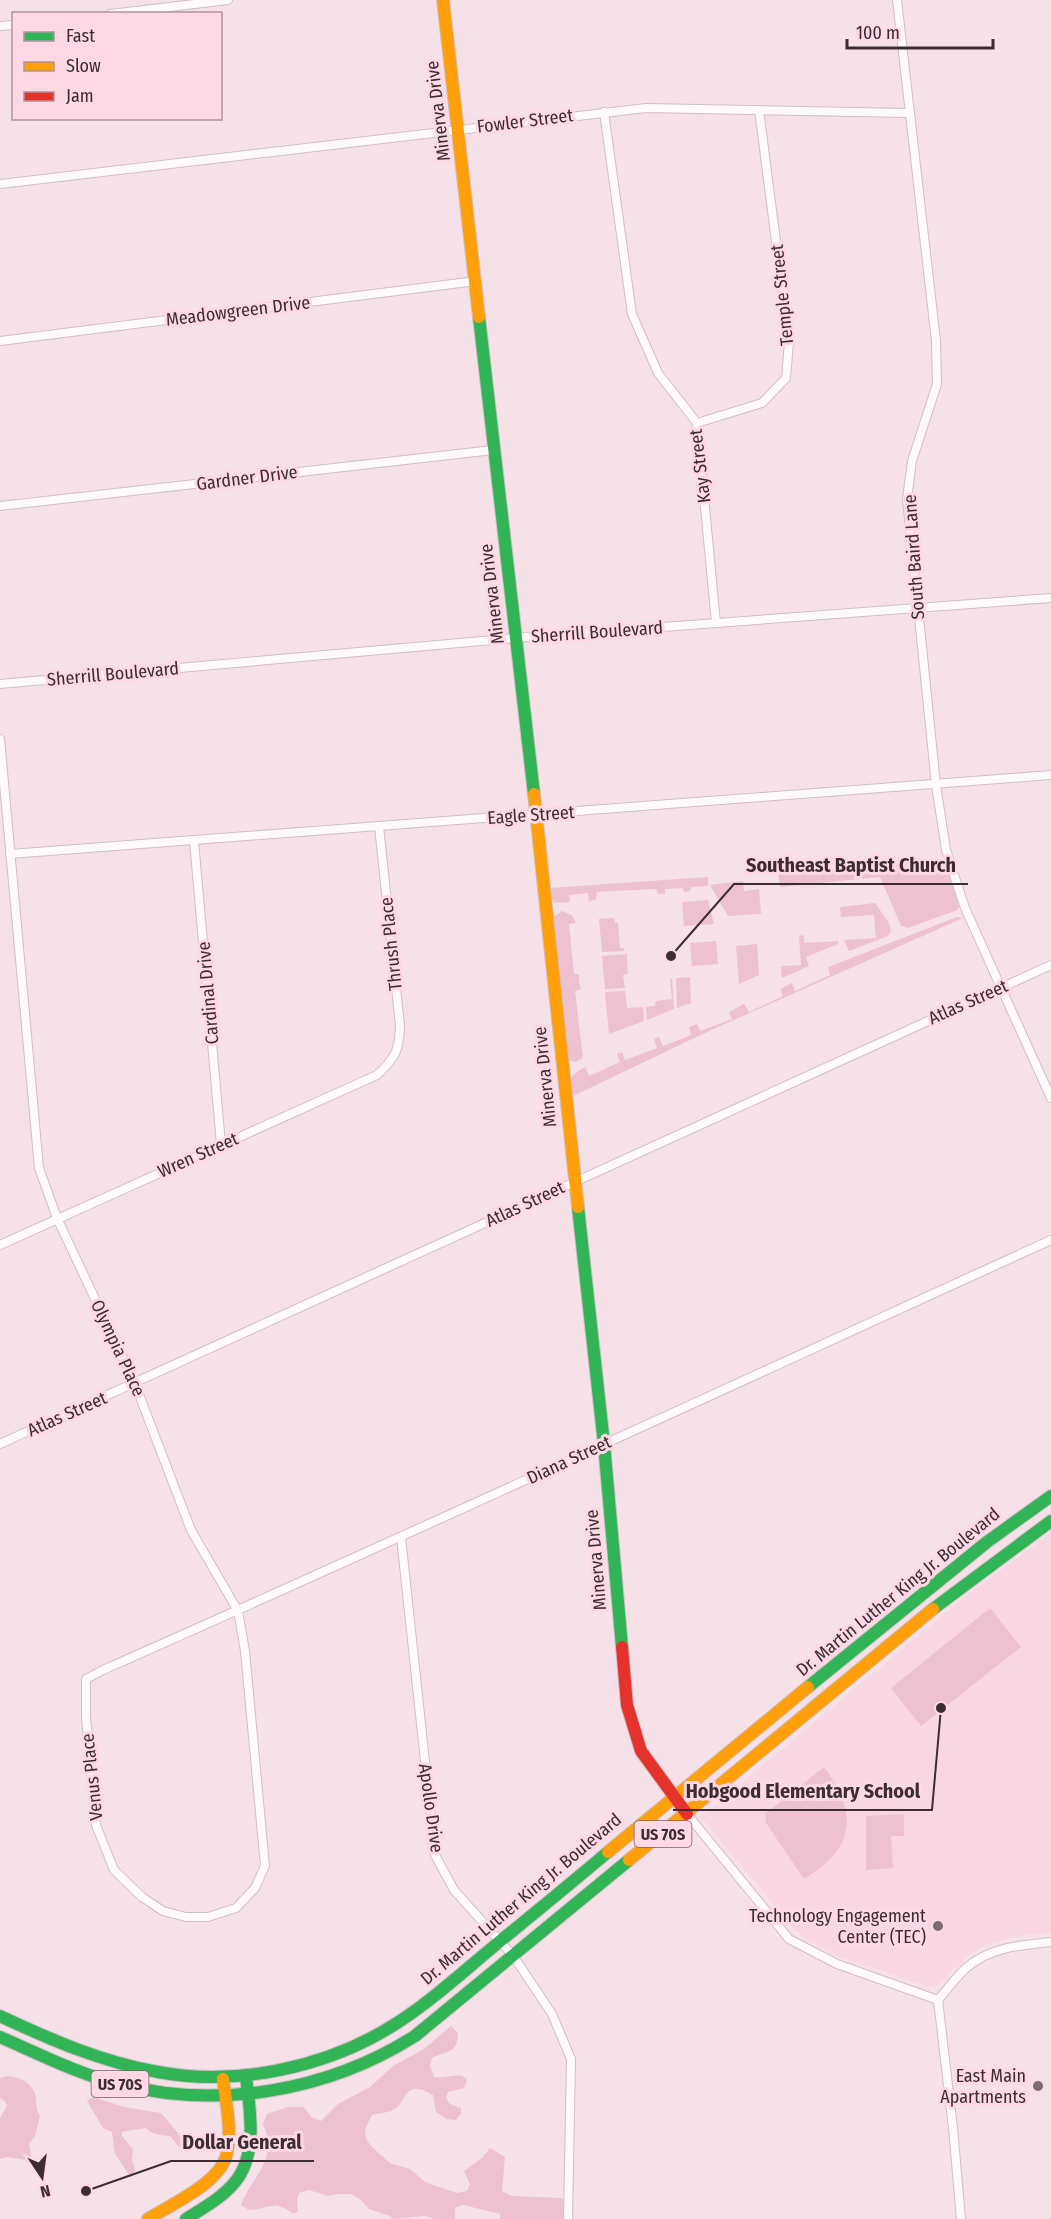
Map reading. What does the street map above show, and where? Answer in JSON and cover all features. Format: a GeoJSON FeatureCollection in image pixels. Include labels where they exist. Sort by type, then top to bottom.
{"type":"FeatureCollection","features":[{"type":"Feature","properties":{"kind":"main road","name":"Minerva Drive"},"geometry":{"type":"LineString","coordinates":[[443,0],[536,814],[604,1444],[627,1705],[641,1751],[687,1814]]}},
{"type":"Feature","properties":{"kind":"main road","name":"Dr. Martin Luther King Jr. Boulevard"},"geometry":{"type":"LineString","coordinates":[[0,2016],[88,2054],[140,2070],[184,2077],[223,2079],[295,2068],[357,2044],[403,2019],[903,1608],[987,1542],[1051,1496]]}},
{"type":"Feature","properties":{"kind":"main road","name":"Dr. Martin Luther King Jr. Boulevard"},"geometry":{"type":"LineString","coordinates":[[0,2037],[67,2067],[121,2084],[180,2095],[224,2097],[248,2095],[295,2087],[352,2068],[409,2039],[514,1957],[959,1588],[1051,1521]]}},
{"type":"Feature","properties":{"kind":"main road"},"geometry":{"type":"LineString","coordinates":[[186,2219],[222,2195],[237,2180],[247,2158],[250,2132],[246,2077]]}},
{"type":"Feature","properties":{"kind":"main road"},"geometry":{"type":"LineString","coordinates":[[148,2219],[217,2174],[227,2155],[229,2133],[223,2079]]}},
{"type":"Feature","properties":{"kind":"street"},"geometry":{"type":"LineString","coordinates":[[127,12],[228,0]]}},
{"type":"Feature","properties":{"kind":"street","name":"South Baird Lane"},"geometry":{"type":"LineString","coordinates":[[897,0],[936,341],[937,384],[912,461],[907,499],[936,785],[946,850],[964,908],[1051,1098]]}},
{"type":"Feature","properties":{"kind":"street","name":"Fowler Street"},"geometry":{"type":"LineString","coordinates":[[0,184],[646,108],[909,112]]}},
{"type":"Feature","properties":{"kind":"street","name":"Temple Street"},"geometry":{"type":"LineString","coordinates":[[697,423],[762,403],[786,378],[789,342],[759,110]]}},
{"type":"Feature","properties":{"kind":"street","name":"Kay Street"},"geometry":{"type":"LineString","coordinates":[[604,112],[632,314],[658,373],[697,423],[716,623]]}},
{"type":"Feature","properties":{"kind":"street","name":"Meadowgreen Drive"},"geometry":{"type":"LineString","coordinates":[[0,341],[476,281]]}},
{"type":"Feature","properties":{"kind":"street","name":"Gardner Drive"},"geometry":{"type":"LineString","coordinates":[[0,506],[493,450]]}},
{"type":"Feature","properties":{"kind":"street","name":"Sherrill Boulevard"},"geometry":{"type":"LineString","coordinates":[[0,684],[515,638],[1051,598]]}},
{"type":"Feature","properties":{"kind":"street","name":"Olympia Place"},"geometry":{"type":"LineString","coordinates":[[0,739],[39,1168],[57,1218],[135,1384],[191,1530],[238,1611],[265,1866],[255,1888],[236,1908],[208,1917]]}},
{"type":"Feature","properties":{"kind":"street","name":"Eagle Street"},"geometry":{"type":"LineString","coordinates":[[10,854],[1051,776]]}},
{"type":"Feature","properties":{"kind":"street","name":"Thrush Place"},"geometry":{"type":"LineString","coordinates":[[379,826],[400,1026],[399,1044],[393,1060]]}},
{"type":"Feature","properties":{"kind":"street","name":"Cardinal Drive"},"geometry":{"type":"LineString","coordinates":[[194,841],[221,1144]]}},
{"type":"Feature","properties":{"kind":"street","name":"Atlas Street"},"geometry":{"type":"LineString","coordinates":[[0,1444],[1051,965]]}},
{"type":"Feature","properties":{"kind":"street","name":"Wren Street"},"geometry":{"type":"LineString","coordinates":[[0,1245],[376,1075],[393,1060]]}},
{"type":"Feature","properties":{"kind":"street","name":"Diana Street"},"geometry":{"type":"LineString","coordinates":[[86,1679],[1051,1240]]}},
{"type":"Feature","properties":{"kind":"street","name":"Apollo Drive"},"geometry":{"type":"LineString","coordinates":[[401,1537],[435,1855],[454,1890],[514,1957],[552,2014],[571,2059],[568,2219]]}},
{"type":"Feature","properties":{"kind":"street","name":"Venus Place"},"geometry":{"type":"LineString","coordinates":[[86,1679],[86,1717],[96,1825],[114,1870],[142,1898],[163,1911],[186,1917],[208,1917]]}},
{"type":"Feature","properties":{"kind":"street","name":"Minerva Drive"},"geometry":{"type":"LineString","coordinates":[[687,1814],[789,1939],[837,1965],[938,2000]]}},
{"type":"Feature","properties":{"kind":"street"},"geometry":{"type":"LineString","coordinates":[[961,2219],[938,2000],[967,1967],[997,1950],[1051,1942]]}},
{"type":"Feature","properties":{"kind":"shaded area"},"geometry":{"type":"Polygon","coordinates":[[[945,862],[959,907],[957,910],[908,928],[901,926],[880,877],[780,887],[778,872],[945,862]]]}},
{"type":"Feature","properties":{"kind":"shaded area"},"geometry":{"type":"Polygon","coordinates":[[[708,877],[708,886],[691,887],[690,891],[684,892],[683,888],[665,889],[665,894],[658,894],[656,889],[597,892],[596,900],[589,901],[588,893],[569,895],[570,902],[555,903],[550,897],[549,888],[708,877]]]}},
{"type":"Feature","properties":{"kind":"shaded area"},"geometry":{"type":"Polygon","coordinates":[[[743,881],[744,891],[759,889],[761,914],[728,916],[710,885],[743,881]]]}},
{"type":"Feature","properties":{"kind":"shaded area"},"geometry":{"type":"Polygon","coordinates":[[[708,900],[714,924],[684,926],[682,902],[708,900]]]}},
{"type":"Feature","properties":{"kind":"shaded area"},"geometry":{"type":"Polygon","coordinates":[[[875,903],[889,923],[891,931],[888,936],[849,951],[844,940],[876,938],[874,915],[841,917],[840,907],[875,903]]]}},
{"type":"Feature","properties":{"kind":"shaded area"},"geometry":{"type":"Polygon","coordinates":[[[562,911],[572,915],[576,923],[569,924],[574,974],[579,974],[581,989],[575,991],[583,1058],[575,1062],[566,1059],[552,918],[562,911]]]}},
{"type":"Feature","properties":{"kind":"shaded area"},"geometry":{"type":"Polygon","coordinates":[[[957,917],[963,918],[709,1031],[571,1097],[571,1079],[585,1067],[589,1076],[620,1062],[617,1054],[622,1052],[625,1060],[657,1048],[654,1039],[659,1037],[663,1046],[691,1035],[689,1027],[697,1024],[700,1031],[732,1019],[729,1012],[744,1004],[749,1012],[783,996],[780,989],[792,983],[795,991],[830,975],[828,967],[957,917]]]}},
{"type":"Feature","properties":{"kind":"shaded area"},"geometry":{"type":"Polygon","coordinates":[[[614,918],[615,923],[618,923],[620,948],[624,948],[624,951],[602,952],[599,919],[614,918]]]}},
{"type":"Feature","properties":{"kind":"shaded area"},"geometry":{"type":"Polygon","coordinates":[[[804,935],[804,943],[838,941],[838,944],[806,957],[809,966],[782,978],[781,966],[801,965],[799,936],[804,935]]]}},
{"type":"Feature","properties":{"kind":"shaded area"},"geometry":{"type":"Polygon","coordinates":[[[716,941],[718,964],[692,966],[690,943],[716,941]]]}},
{"type":"Feature","properties":{"kind":"shaded area"},"geometry":{"type":"Polygon","coordinates":[[[757,944],[759,975],[739,984],[736,946],[757,944]]]}},
{"type":"Feature","properties":{"kind":"shaded area"},"geometry":{"type":"Polygon","coordinates":[[[627,954],[628,974],[623,975],[625,988],[605,989],[602,956],[627,954]]]}},
{"type":"Feature","properties":{"kind":"shaded area"},"geometry":{"type":"Polygon","coordinates":[[[690,977],[691,1003],[677,1008],[676,978],[690,977]]]}},
{"type":"Feature","properties":{"kind":"shaded area"},"geometry":{"type":"Polygon","coordinates":[[[670,979],[672,979],[674,1009],[647,1020],[646,1007],[655,1006],[656,1001],[672,999],[670,979]]]}},
{"type":"Feature","properties":{"kind":"shaded area"},"geometry":{"type":"Polygon","coordinates":[[[625,991],[627,1008],[643,1007],[644,1021],[609,1034],[605,992],[625,991]]]}},
{"type":"Feature","properties":{"kind":"shaded area"},"geometry":{"type":"Polygon","coordinates":[[[1051,1533],[1051,1933],[1018,1936],[987,1944],[970,1954],[937,1986],[927,1986],[835,1955],[809,1941],[795,1930],[701,1817],[963,1598],[1051,1533]]]}},
{"type":"Feature","properties":{"kind":"shaded area"},"geometry":{"type":"Polygon","coordinates":[[[990,1608],[1021,1647],[921,1726],[891,1688],[990,1608]]]}},
{"type":"Feature","properties":{"kind":"shaded area"},"geometry":{"type":"Polygon","coordinates":[[[824,1767],[843,1800],[846,1829],[842,1843],[834,1855],[804,1879],[766,1823],[765,1814],[824,1767]]]}},
{"type":"Feature","properties":{"kind":"shaded area"},"geometry":{"type":"Polygon","coordinates":[[[904,1814],[904,1836],[891,1836],[893,1868],[866,1870],[866,1816],[904,1814]]]}},
{"type":"Feature","properties":{"kind":"shaded area"},"geometry":{"type":"Polygon","coordinates":[[[451,2026],[458,2033],[454,2048],[432,2058],[430,2066],[434,2077],[463,2076],[467,2080],[464,2088],[448,2092],[446,2098],[450,2104],[461,2108],[461,2114],[456,2120],[447,2119],[436,2112],[433,2095],[423,2090],[411,2090],[391,2111],[372,2115],[365,2129],[366,2139],[390,2163],[410,2169],[425,2182],[457,2193],[467,2191],[470,2184],[464,2171],[482,2158],[490,2148],[505,2157],[502,2191],[512,2196],[561,2198],[564,2200],[564,2219],[500,2219],[500,2214],[463,2205],[455,2208],[455,2219],[436,2219],[425,2216],[392,2219],[390,2216],[369,2209],[360,2199],[351,2194],[328,2196],[309,2190],[299,2193],[298,2211],[294,2214],[276,2205],[249,2210],[241,2205],[266,2157],[268,2147],[263,2124],[267,2114],[288,2107],[304,2107],[311,2117],[321,2121],[338,2104],[370,2087],[393,2066],[424,2049],[451,2026]]]}},
{"type":"Feature","properties":{"kind":"shaded area"},"geometry":{"type":"Polygon","coordinates":[[[7,2076],[26,2082],[35,2093],[40,2116],[35,2136],[29,2144],[31,2155],[26,2160],[7,2157],[0,2159],[0,2118],[7,2106],[0,2098],[0,2078],[7,2076]]]}},
{"type":"Feature","properties":{"kind":"shaded area"},"geometry":{"type":"Polygon","coordinates":[[[93,2097],[124,2107],[161,2113],[178,2133],[182,2146],[179,2147],[170,2136],[154,2133],[146,2128],[122,2132],[122,2136],[133,2149],[132,2160],[135,2170],[131,2178],[115,2154],[112,2132],[103,2128],[87,2101],[93,2097]]]}},
{"type":"Feature","properties":{"kind":"traffic: fast"},"geometry":{"type":"LineString","coordinates":[[479,317],[534,794]]}},
{"type":"Feature","properties":{"kind":"traffic: fast"},"geometry":{"type":"LineString","coordinates":[[578,1207],[604,1444],[622,1647]]}},
{"type":"Feature","properties":{"kind":"traffic: fast"},"geometry":{"type":"LineString","coordinates":[[808,1687],[987,1542],[1051,1496]]}},
{"type":"Feature","properties":{"kind":"traffic: fast"},"geometry":{"type":"LineString","coordinates":[[933,1609],[1051,1521]]}},
{"type":"Feature","properties":{"kind":"traffic: fast"},"geometry":{"type":"LineString","coordinates":[[0,2016],[77,2049],[137,2068],[158,2072],[188,2076],[250,2075],[312,2062],[370,2038],[410,2014],[446,1987],[608,1852]]}},
{"type":"Feature","properties":{"kind":"traffic: fast"},"geometry":{"type":"LineString","coordinates":[[0,2037],[89,2075],[157,2092],[234,2095],[309,2082],[381,2055],[415,2036],[629,1860]]}},
{"type":"Feature","properties":{"kind":"traffic: fast"},"geometry":{"type":"LineString","coordinates":[[186,2219],[224,2193],[242,2171],[250,2145],[251,2131],[246,2077]]}},
{"type":"Feature","properties":{"kind":"traffic: slow"},"geometry":{"type":"LineString","coordinates":[[443,0],[479,317]]}},
{"type":"Feature","properties":{"kind":"traffic: slow"},"geometry":{"type":"LineString","coordinates":[[534,794],[578,1207]]}},
{"type":"Feature","properties":{"kind":"traffic: slow"},"geometry":{"type":"LineString","coordinates":[[629,1860],[933,1609]]}},
{"type":"Feature","properties":{"kind":"traffic: slow"},"geometry":{"type":"LineString","coordinates":[[608,1852],[808,1687]]}},
{"type":"Feature","properties":{"kind":"traffic: slow"},"geometry":{"type":"LineString","coordinates":[[148,2219],[206,2183],[223,2164],[229,2135],[223,2079]]}},
{"type":"Feature","properties":{"kind":"traffic: jam"},"geometry":{"type":"LineString","coordinates":[[622,1647],[627,1705],[641,1751],[687,1814]]}},
{"type":"Feature","properties":{"kind":"place","name":"Southeast Baptist Church"},"geometry":{"type":"Point","coordinates":[671,956]}},
{"type":"Feature","properties":{"kind":"place","name":"Hobgood Elementary School"},"geometry":{"type":"Point","coordinates":[941,1708]}},
{"type":"Feature","properties":{"kind":"place","name":"Technology Engagement Center (TEC)"},"geometry":{"type":"Point","coordinates":[938,1926]}},
{"type":"Feature","properties":{"kind":"place","name":"East Main Apartments"},"geometry":{"type":"Point","coordinates":[1038,2086]}},
{"type":"Feature","properties":{"kind":"place","name":"Dollar General"},"geometry":{"type":"Point","coordinates":[86,2191]}}]}
